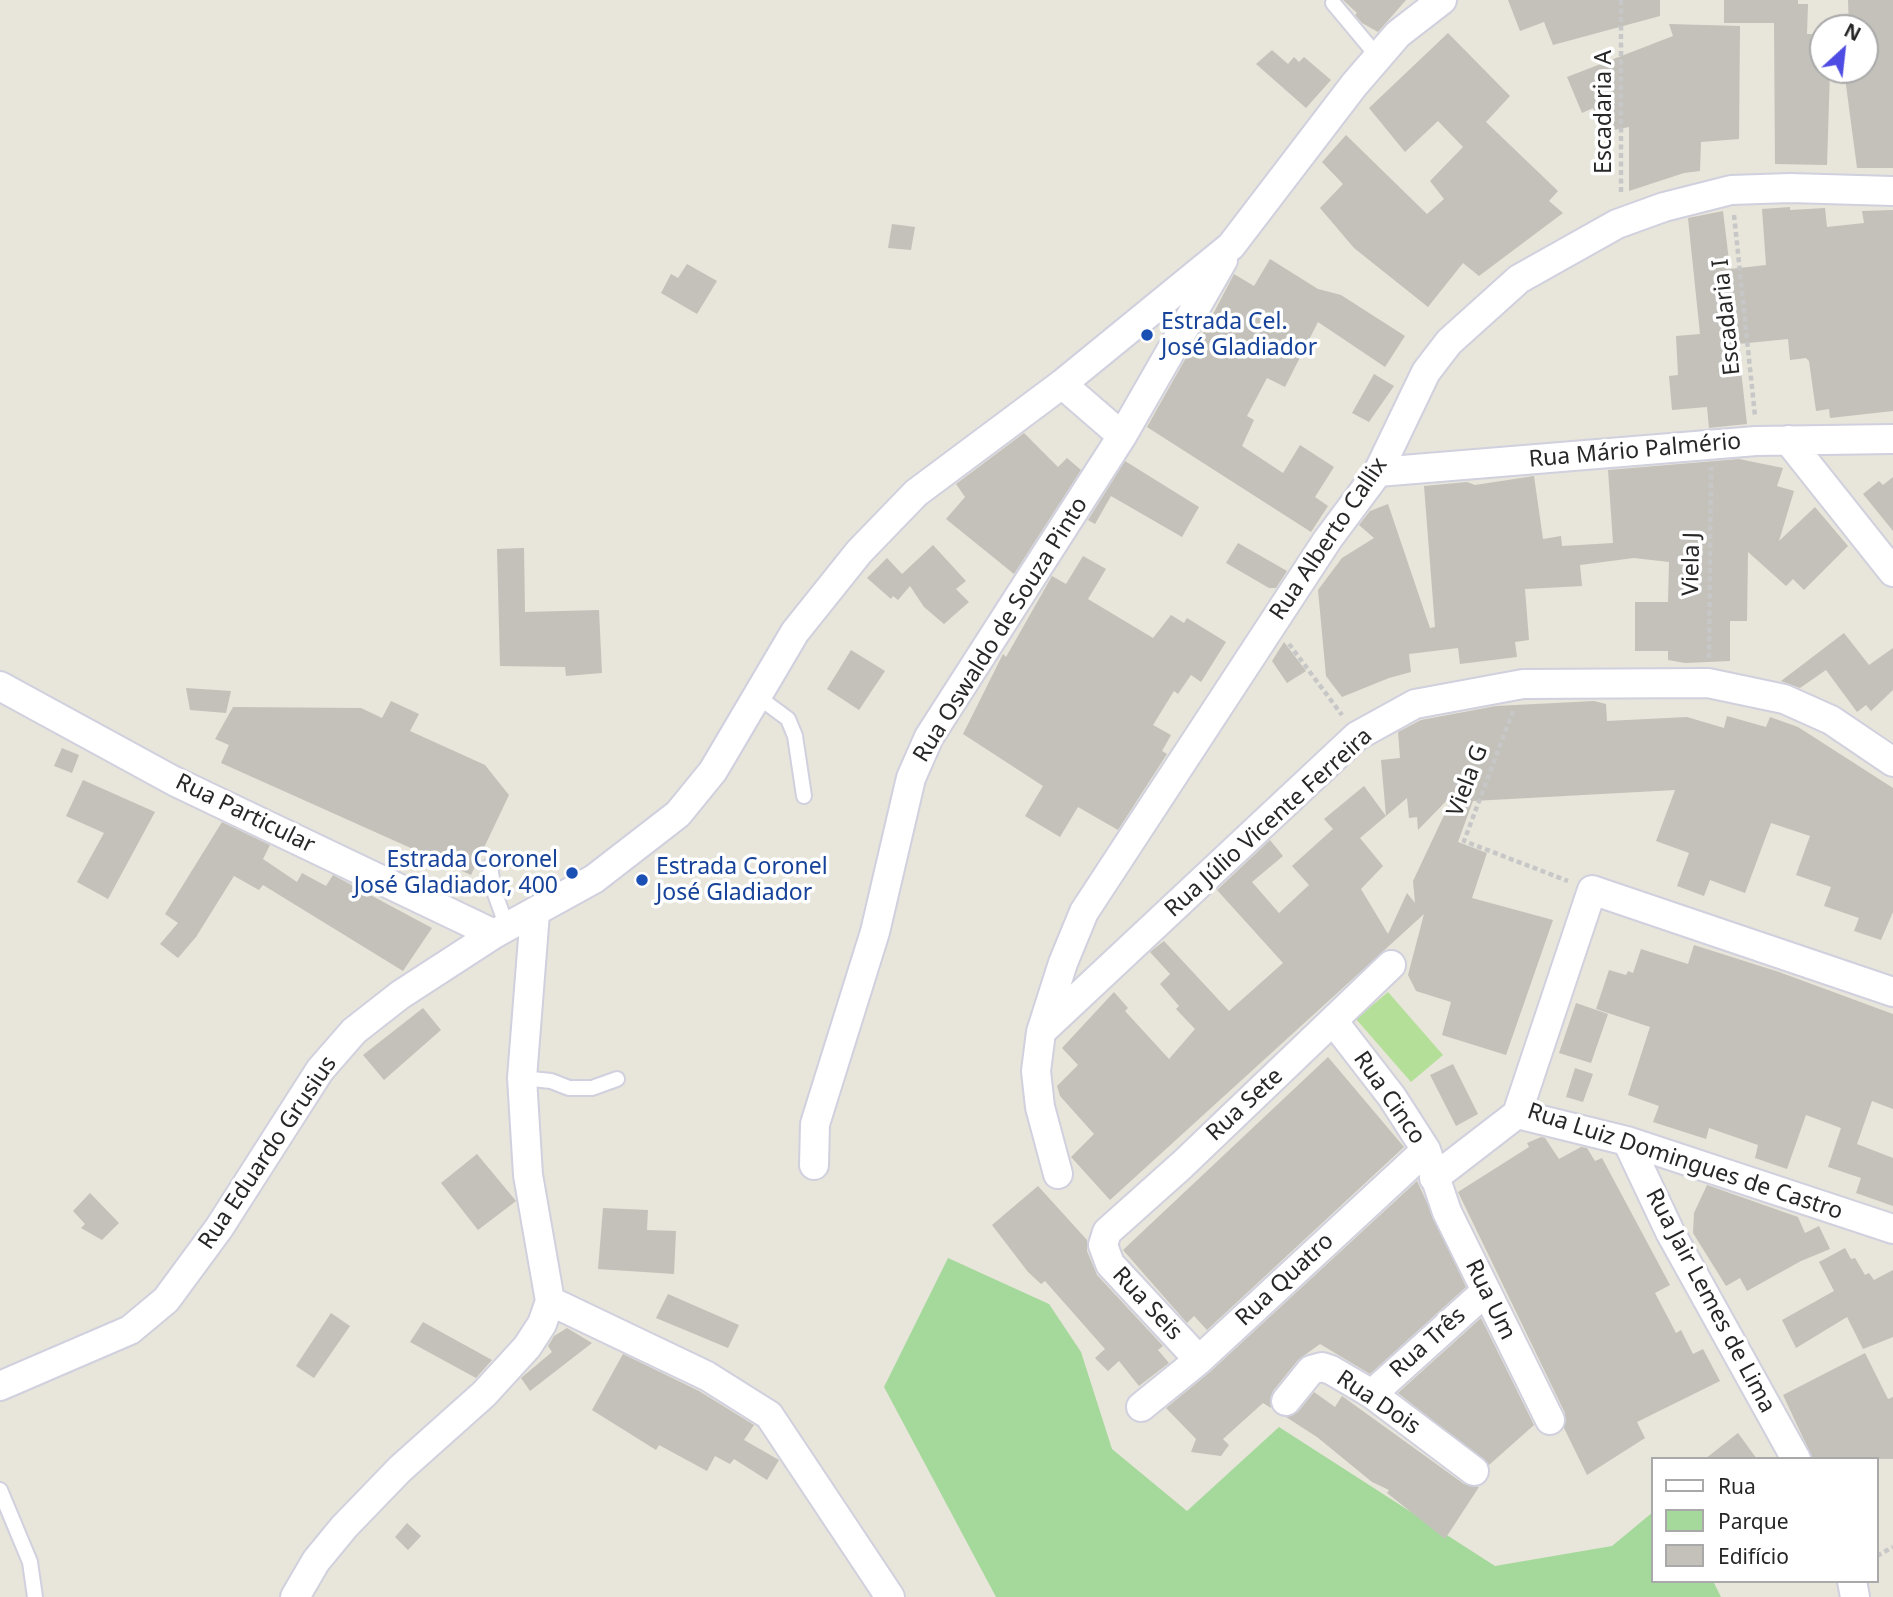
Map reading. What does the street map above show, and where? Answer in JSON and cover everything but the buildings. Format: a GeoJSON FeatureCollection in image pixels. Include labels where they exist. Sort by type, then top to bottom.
{"type":"FeatureCollection","features":[{"type":"Feature","properties":{"kind":"street"},"geometry":{"type":"LineString","coordinates":[[295,1597],[316,1561],[344,1527],[400,1469],[484,1394],[527,1347],[542,1324],[550,1301],[528,1175],[522,1078],[535,913],[594,879],[678,814],[713,771],[795,632],[859,552],[916,493],[1062,384],[1231,246],[1378,57],[1398,34],[1442,0]]}},
{"type":"Feature","properties":{"kind":"street","name":"Rua Alberto Callix"},"geometry":{"type":"LineString","coordinates":[[1058,1174],[1040,1107],[1036,1071],[1041,1032],[1063,963],[1084,912],[1328,539],[1378,472],[1426,372],[1449,342],[1519,279],[1617,224],[1664,206],[1731,190],[1893,191]]}},
{"type":"Feature","properties":{"kind":"street","name":"Rua Oswaldo de Souza Pinto"},"geometry":{"type":"LineString","coordinates":[[814,1165],[814,1124],[874,932],[911,778],[929,737],[1122,436],[1231,246]]}},
{"type":"Feature","properties":{"kind":"street"},"geometry":{"type":"LineString","coordinates":[[1062,384],[1122,436]]}},
{"type":"Feature","properties":{"kind":"street","name":"Rua Mário Palmério"},"geometry":{"type":"LineString","coordinates":[[1378,472],[1756,441],[1893,439]]}},
{"type":"Feature","properties":{"kind":"street"},"geometry":{"type":"LineString","coordinates":[[1788,440],[1893,572]]}},
{"type":"Feature","properties":{"kind":"street","name":"Rua Júlio Vicente Ferreira"},"geometry":{"type":"LineString","coordinates":[[1041,1032],[1357,736],[1415,704],[1523,684],[1709,684],[1784,699],[1832,720],[1893,762]]}},
{"type":"Feature","properties":{"kind":"street","name":"Rua Particular"},"geometry":{"type":"LineString","coordinates":[[0,686],[174,781],[500,931]]}},
{"type":"Feature","properties":{"kind":"street"},"geometry":{"type":"LineString","coordinates":[[1592,890],[1893,992]]}},
{"type":"Feature","properties":{"kind":"street","name":"Rua Luiz Domingues de Castro"},"geometry":{"type":"LineString","coordinates":[[1592,890],[1517,1114],[1627,1141],[1893,1229]]}},
{"type":"Feature","properties":{"kind":"street","name":"Rua Eduardo Grusius"},"geometry":{"type":"LineString","coordinates":[[0,1386],[130,1330],[166,1300],[219,1228],[320,1070],[354,1031],[400,995],[500,931],[535,913]]}},
{"type":"Feature","properties":{"kind":"street","name":"Rua Sete"},"geometry":{"type":"LineString","coordinates":[[1103,1245],[1114,1223],[1182,1165],[1391,965]]}},
{"type":"Feature","properties":{"kind":"street","name":"Rua Cinco"},"geometry":{"type":"LineString","coordinates":[[1334,1022],[1392,1097],[1426,1150],[1434,1178]]}},
{"type":"Feature","properties":{"kind":"street"},"geometry":{"type":"LineString","coordinates":[[1434,1178],[1517,1114]]}},
{"type":"Feature","properties":{"kind":"street","name":"Rua Jair Lemes de Lima"},"geometry":{"type":"LineString","coordinates":[[1627,1141],[1670,1232],[1795,1457]]}},
{"type":"Feature","properties":{"kind":"street","name":"Rua Quatro"},"geometry":{"type":"LineString","coordinates":[[1141,1408],[1199,1360],[1426,1150]]}},
{"type":"Feature","properties":{"kind":"street","name":"Rua Um"},"geometry":{"type":"LineString","coordinates":[[1434,1178],[1485,1292],[1550,1420]]}},
{"type":"Feature","properties":{"kind":"street","name":"Rua Seis"},"geometry":{"type":"LineString","coordinates":[[1103,1245],[1110,1264],[1199,1360]]}},
{"type":"Feature","properties":{"kind":"street","name":"Rua Três"},"geometry":{"type":"LineString","coordinates":[[1372,1394],[1485,1292]]}},
{"type":"Feature","properties":{"kind":"street"},"geometry":{"type":"LineString","coordinates":[[550,1301],[707,1376],[769,1415],[890,1597]]}},
{"type":"Feature","properties":{"kind":"street","name":"Rua Dois"},"geometry":{"type":"LineString","coordinates":[[1286,1401],[1311,1370],[1322,1367],[1372,1394],[1474,1471]]}},
{"type":"Feature","properties":{"kind":"lane"},"geometry":{"type":"LineString","coordinates":[[1333,3],[1378,57]]}},
{"type":"Feature","properties":{"kind":"lane"},"geometry":{"type":"LineString","coordinates":[[757,696],[788,719],[795,736],[804,796]]}},
{"type":"Feature","properties":{"kind":"lane"},"geometry":{"type":"LineString","coordinates":[[491,866],[500,931]]}},
{"type":"Feature","properties":{"kind":"lane"},"geometry":{"type":"LineString","coordinates":[[522,1078],[551,1082],[569,1088],[592,1088],[617,1079]]}},
{"type":"Feature","properties":{"kind":"lane"},"geometry":{"type":"LineString","coordinates":[[0,1490],[30,1562],[36,1597]]}},
{"type":"Feature","properties":{"kind":"path","name":"Escadaria A"},"geometry":{"type":"LineString","coordinates":[[1617,224],[1622,200],[1621,0]]}},
{"type":"Feature","properties":{"kind":"path","name":"Escadaria I"},"geometry":{"type":"LineString","coordinates":[[1731,190],[1756,441]]}},
{"type":"Feature","properties":{"kind":"path","name":"Viela J"},"geometry":{"type":"LineString","coordinates":[[1709,684],[1711,445]]}},
{"type":"Feature","properties":{"kind":"path"},"geometry":{"type":"LineString","coordinates":[[1274,623],[1357,736]]}},
{"type":"Feature","properties":{"kind":"path","name":"Viela G"},"geometry":{"type":"LineString","coordinates":[[1523,684],[1464,841],[1592,890]]}},
{"type":"Feature","properties":{"kind":"green space"},"geometry":{"type":"Polygon","coordinates":[[[1388,992],[1443,1055],[1411,1082],[1356,1019],[1388,992]]]}},
{"type":"Feature","properties":{"kind":"green space"},"geometry":{"type":"Polygon","coordinates":[[[948,1258],[1049,1304],[1081,1352],[1112,1449],[1187,1511],[1279,1427],[1495,1566],[1612,1546],[1652,1513],[1652,1583],[1714,1583],[1721,1597],[996,1597],[884,1387],[948,1258]]]}},
{"type":"Feature","properties":{"kind":"place","name":"Estrada Cel. José Gladiador"},"geometry":{"type":"Point","coordinates":[1147,335]}},
{"type":"Feature","properties":{"kind":"place","name":"Estrada Coronel José Gladiador, 400"},"geometry":{"type":"Point","coordinates":[572,873]}},
{"type":"Feature","properties":{"kind":"place","name":"Estrada Coronel José Gladiador"},"geometry":{"type":"Point","coordinates":[642,880]}}]}
